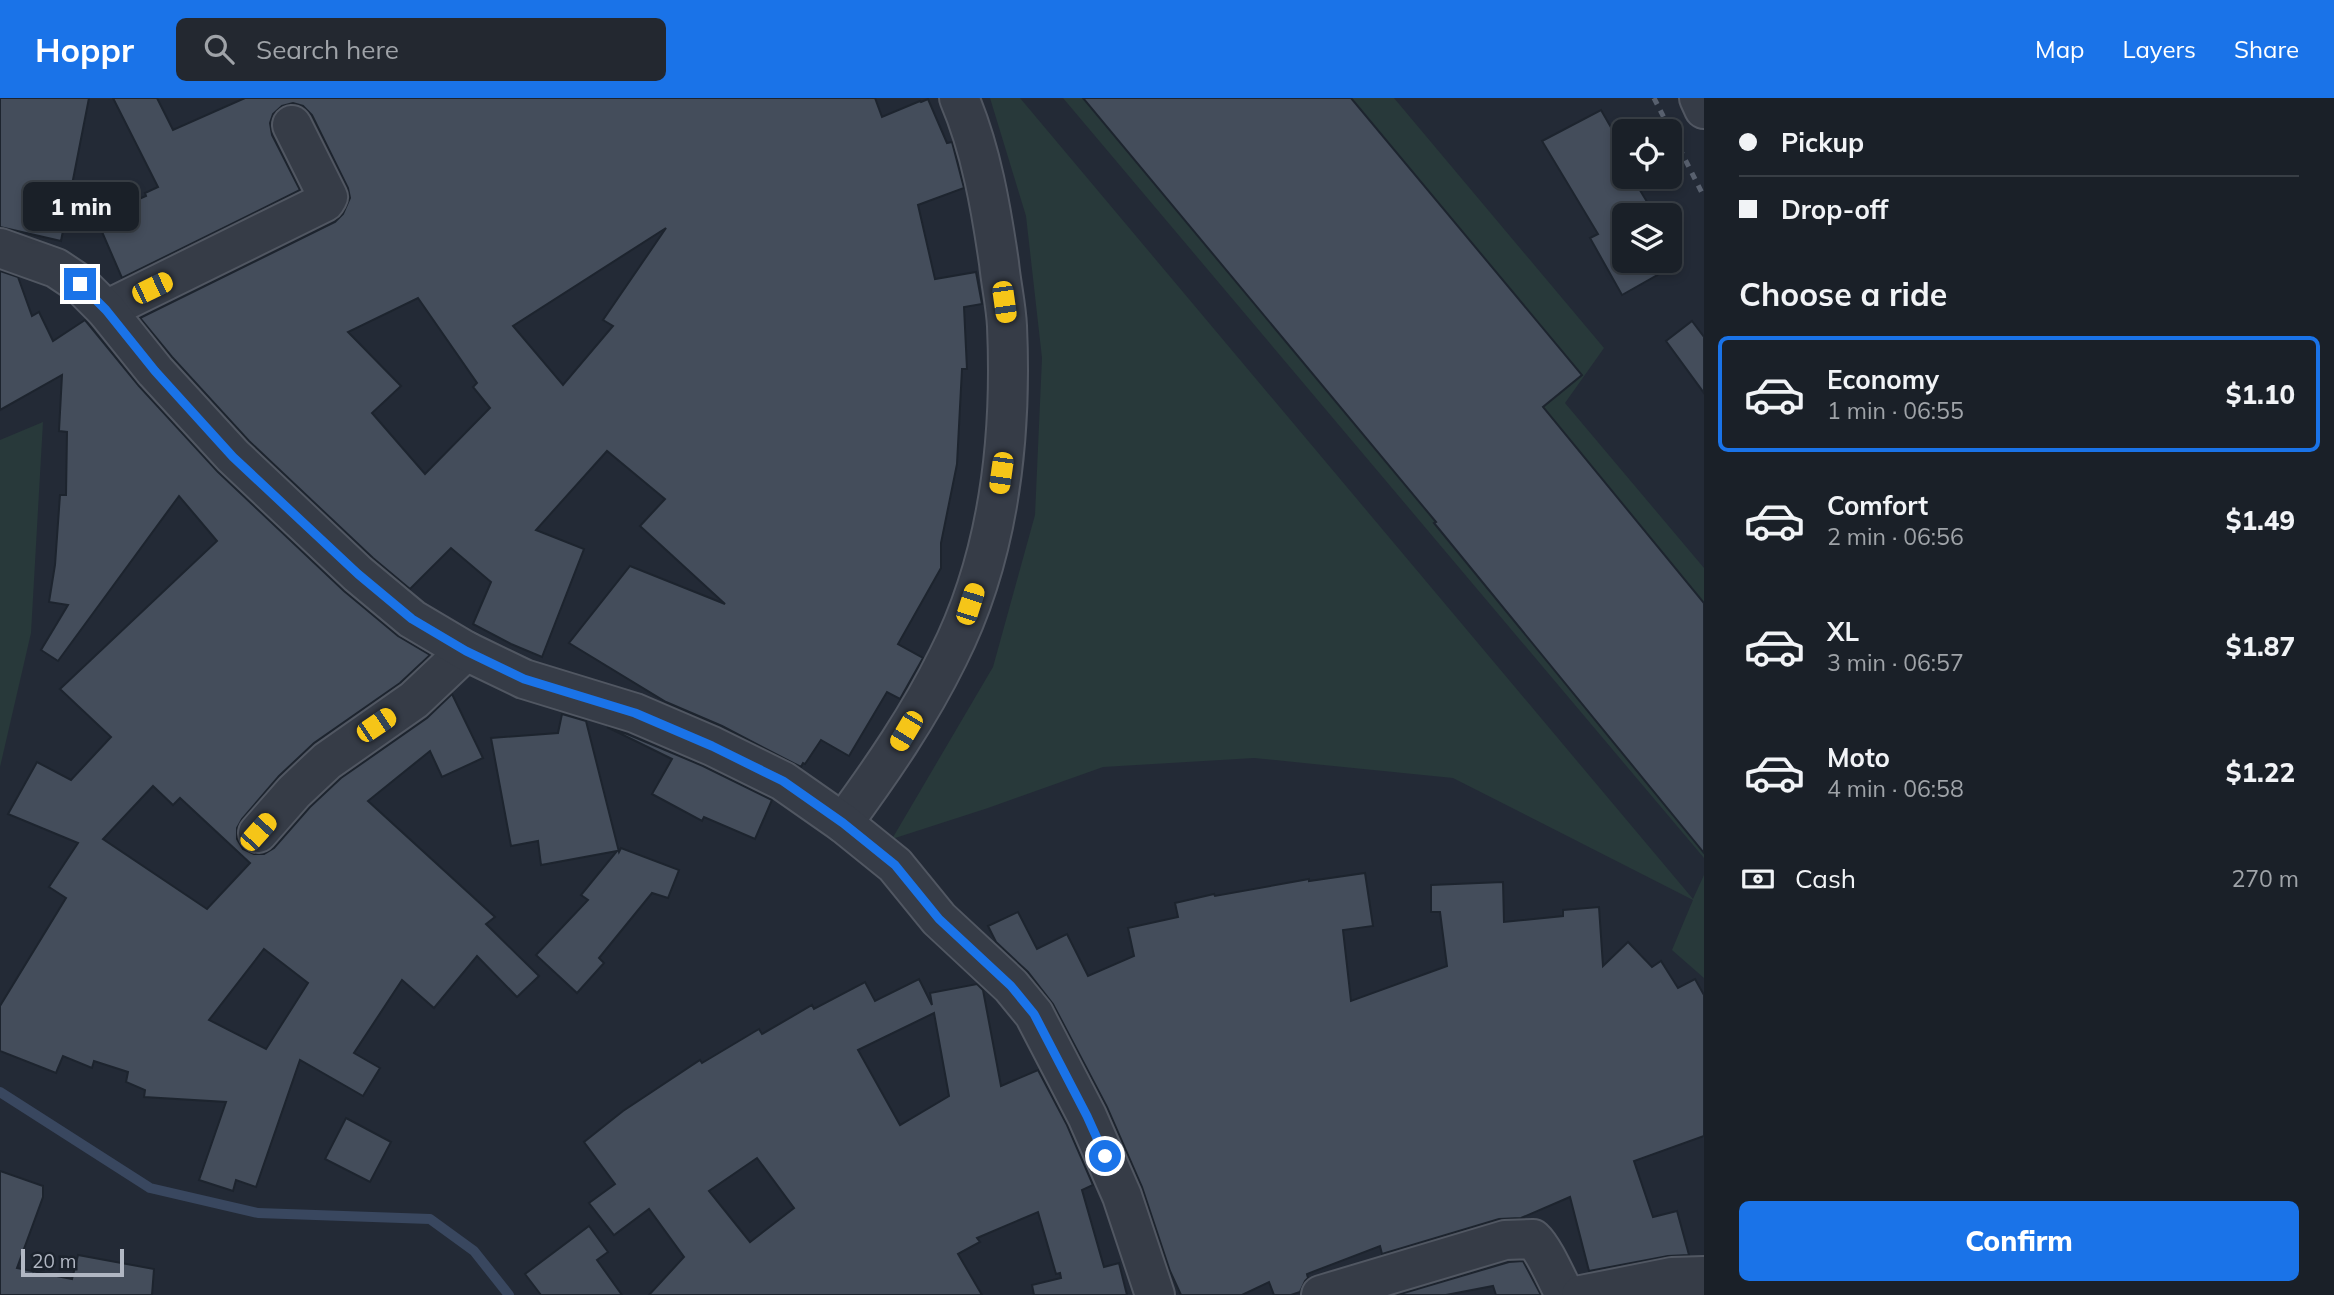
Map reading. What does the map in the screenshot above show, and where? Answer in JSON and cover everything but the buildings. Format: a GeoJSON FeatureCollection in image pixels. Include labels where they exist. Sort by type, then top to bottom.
{"type":"FeatureCollection","features":[{"type":"Feature","properties":{"kind":"street"},"geometry":{"type":"LineString","coordinates":[[843,823],[886,766],[949,656],[984,561],[998,494],[1004,452],[1007,324],[989,202],[967,117],[959,98]]}},
{"type":"Feature","properties":{"kind":"street"},"geometry":{"type":"LineString","coordinates":[[1699,98],[1704,109]]}},
{"type":"Feature","properties":{"kind":"street"},"geometry":{"type":"LineString","coordinates":[[106,310],[325,202],[328,197],[292,125]]}},
{"type":"Feature","properties":{"kind":"street"},"geometry":{"type":"LineString","coordinates":[[0,248],[56,268],[80,284],[106,310],[155,371],[233,457],[358,574],[412,619],[466,651],[524,679],[635,713],[712,746],[783,781],[843,823],[895,865],[939,919],[1011,986],[1034,1014],[1087,1116],[1117,1184],[1155,1295]]}},
{"type":"Feature","properties":{"kind":"street"},"geometry":{"type":"LineString","coordinates":[[258,832],[327,761],[414,700],[466,651]]}},
{"type":"Feature","properties":{"kind":"street"},"geometry":{"type":"LineString","coordinates":[[1321,1295],[1505,1240],[1533,1239],[1541,1246],[1565,1295]]}},
{"type":"Feature","properties":{"kind":"street"},"geometry":{"type":"LineString","coordinates":[[1581,1295],[1672,1277],[1704,1276]]}},
{"type":"Feature","properties":{"kind":"shaded area"},"geometry":{"type":"Polygon","coordinates":[[[990,98],[1020,98],[1693,899],[1704,875],[1704,978],[1672,950],[1693,900],[1453,778],[1254,758],[1103,767],[892,839],[993,667],[1035,515],[1042,358],[1026,216],[990,98]]]}},
{"type":"Feature","properties":{"kind":"shaded area"},"geometry":{"type":"Polygon","coordinates":[[[1063,98],[1394,98],[1604,348],[1565,403],[1704,568],[1704,858],[1063,98]]]}},
{"type":"Feature","properties":{"kind":"shaded area"},"geometry":{"type":"Polygon","coordinates":[[[43,422],[31,633],[0,767],[0,440],[43,422]]]}},
{"type":"Feature","properties":{"kind":"waterway"},"geometry":{"type":"LineString","coordinates":[[0,1092],[150,1188],[258,1213],[430,1219],[474,1251],[509,1295]]}},
{"type":"Feature","properties":{"kind":"railway"},"geometry":{"type":"LineString","coordinates":[[1654,98],[1704,197]]}},
{"type":"Feature","properties":{"kind":"route"},"geometry":{"type":"LineString","coordinates":[[80,284],[106,310],[155,371],[233,457],[358,574],[412,619],[466,651],[524,679],[635,713],[712,746],[783,781],[843,823],[895,865],[939,919],[1011,986],[1034,1014],[1105,1156]]}}]}
